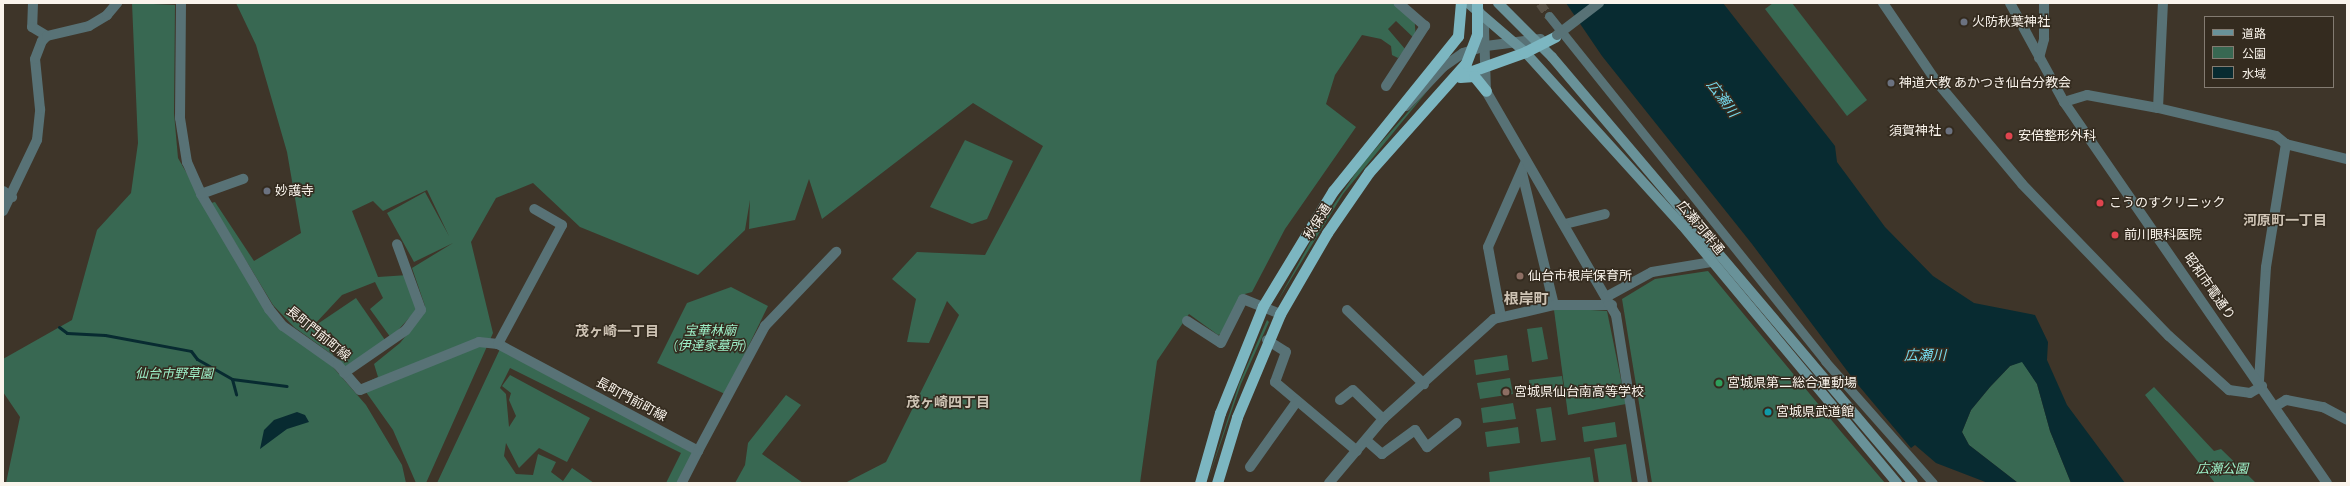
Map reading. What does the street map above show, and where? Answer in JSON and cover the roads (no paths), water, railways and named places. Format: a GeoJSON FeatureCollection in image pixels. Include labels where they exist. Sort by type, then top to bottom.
{"type":"FeatureCollection","features":[{"type":"Feature","properties":{"kind":"highway","name":"秋保通"},"geometry":{"type":"LineString","coordinates":[[1200,483],[1220,413],[1262,306],[1333,191],[1458,36],[1461,3]]}},
{"type":"Feature","properties":{"kind":"highway","name":"秋保通"},"geometry":{"type":"LineString","coordinates":[[1217,483],[1268,340],[1280,314],[1327,233],[1369,172],[1456,78],[1474,48],[1477,6]]}},
{"type":"Feature","properties":{"kind":"highway"},"geometry":{"type":"LineString","coordinates":[[1456,78],[1487,64],[1525,52],[1539,42],[1556,36]]}},
{"type":"Feature","properties":{"kind":"highway"},"geometry":{"type":"LineString","coordinates":[[1456,78],[1474,76],[1486,91]]}},
{"type":"Feature","properties":{"kind":"main road","name":"広瀬河畔通"},"geometry":{"type":"LineString","coordinates":[[1468,3],[1477,6],[1525,52],[1712,262],[1898,483]]}},
{"type":"Feature","properties":{"kind":"main road","name":"広瀬河畔通"},"geometry":{"type":"LineString","coordinates":[[1498,3],[1539,42],[1913,483]]}},
{"type":"Feature","properties":{"kind":"street"},"geometry":{"type":"LineString","coordinates":[[33,3],[32,27],[47,36],[90,26],[107,15],[117,3]]}},
{"type":"Feature","properties":{"kind":"street","name":"長町門前町線"},"geometry":{"type":"LineString","coordinates":[[181,3],[182,140],[201,194],[269,309],[296,337],[327,356],[360,390],[478,342],[498,344],[698,451]]}},
{"type":"Feature","properties":{"kind":"street"},"geometry":{"type":"LineString","coordinates":[[1386,86],[1425,26],[1399,3]]}},
{"type":"Feature","properties":{"kind":"street"},"geometry":{"type":"LineString","coordinates":[[1556,36],[1599,3]]}},
{"type":"Feature","properties":{"kind":"street"},"geometry":{"type":"LineString","coordinates":[[1883,3],[1936,81],[2022,184],[2168,336],[2228,390],[2250,393],[2260,384],[2266,267],[2286,144]]}},
{"type":"Feature","properties":{"kind":"street","name":"昭和市電通り"},"geometry":{"type":"LineString","coordinates":[[2010,3],[2064,102],[2276,406],[2327,483]]}},
{"type":"Feature","properties":{"kind":"street"},"geometry":{"type":"LineString","coordinates":[[2039,58],[2044,39],[2044,3]]}},
{"type":"Feature","properties":{"kind":"street"},"geometry":{"type":"LineString","coordinates":[[2158,108],[2164,3]]}},
{"type":"Feature","properties":{"kind":"street"},"geometry":{"type":"LineString","coordinates":[[1477,6],[1486,46],[1486,91],[1609,301],[1628,371],[1643,483]]}},
{"type":"Feature","properties":{"kind":"street"},"geometry":{"type":"LineString","coordinates":[[1551,21],[1825,361],[1933,483]]}},
{"type":"Feature","properties":{"kind":"street"},"geometry":{"type":"LineString","coordinates":[[3,211],[12,197],[38,140],[40,109],[36,59],[47,36]]}},
{"type":"Feature","properties":{"kind":"street"},"geometry":{"type":"LineString","coordinates":[[1397,110],[1409,104],[1441,70],[1474,48],[1514,42],[1539,42]]}},
{"type":"Feature","properties":{"kind":"street"},"geometry":{"type":"LineString","coordinates":[[2064,102],[2087,95],[2158,108],[2276,136],[2286,144],[2347,159]]}},
{"type":"Feature","properties":{"kind":"street"},"geometry":{"type":"LineString","coordinates":[[1501,317],[1488,247],[1526,161]]}},
{"type":"Feature","properties":{"kind":"street"},"geometry":{"type":"LineString","coordinates":[[1522,172],[1554,305]]}},
{"type":"Feature","properties":{"kind":"street"},"geometry":{"type":"LineString","coordinates":[[201,194],[243,179]]}},
{"type":"Feature","properties":{"kind":"street"},"geometry":{"type":"LineString","coordinates":[[3,191],[12,197]]}},
{"type":"Feature","properties":{"kind":"street"},"geometry":{"type":"LineString","coordinates":[[498,344],[562,225],[534,209]]}},
{"type":"Feature","properties":{"kind":"street"},"geometry":{"type":"LineString","coordinates":[[1565,224],[1605,214]]}},
{"type":"Feature","properties":{"kind":"street"},"geometry":{"type":"LineString","coordinates":[[344,373],[406,330],[421,310],[397,244]]}},
{"type":"Feature","properties":{"kind":"street"},"geometry":{"type":"LineString","coordinates":[[682,483],[766,326],[836,252]]}},
{"type":"Feature","properties":{"kind":"street"},"geometry":{"type":"LineString","coordinates":[[1335,481],[1383,419],[1424,384],[1494,319],[1554,305],[1609,301],[1652,272],[1712,262]]}},
{"type":"Feature","properties":{"kind":"street"},"geometry":{"type":"LineString","coordinates":[[1187,321],[1221,343],[1243,299],[1280,314]]}},
{"type":"Feature","properties":{"kind":"street"},"geometry":{"type":"LineString","coordinates":[[1348,310],[1424,384]]}},
{"type":"Feature","properties":{"kind":"street"},"geometry":{"type":"LineString","coordinates":[[1268,340],[1286,352],[1275,382],[1357,451]]}},
{"type":"Feature","properties":{"kind":"street"},"geometry":{"type":"LineString","coordinates":[[1340,400],[1353,390],[1383,419]]}},
{"type":"Feature","properties":{"kind":"street"},"geometry":{"type":"LineString","coordinates":[[2276,406],[2286,400],[2323,407],[2347,420]]}},
{"type":"Feature","properties":{"kind":"street"},"geometry":{"type":"LineString","coordinates":[[1250,467],[1297,401]]}},
{"type":"Feature","properties":{"kind":"street"},"geometry":{"type":"LineString","coordinates":[[1367,441],[1382,454],[1415,430],[1427,447],[1457,423]]}},
{"type":"Feature","properties":{"kind":"water","name":"広瀬川"},"geometry":{"type":"Polygon","coordinates":[[[1566,3],[1723,3],[1835,146],[1837,162],[1885,227],[1933,276],[1974,303],[2035,315],[2048,342],[2047,360],[2067,405],[2125,483],[2071,483],[2050,431],[2037,384],[2022,362],[2010,366],[1990,387],[1971,410],[1962,432],[1969,445],[2018,483],[1988,483],[1936,463],[1915,445],[1911,448],[1854,380],[1752,244],[1602,56],[1566,3]]]}},
{"type":"Feature","properties":{"kind":"water"},"geometry":{"type":"Polygon","coordinates":[[[297,412],[305,415],[309,422],[287,429],[260,449],[264,430],[274,420],[297,412]]]}},
{"type":"Feature","properties":{"kind":"waterway"},"geometry":{"type":"LineString","coordinates":[[59,327],[67,333],[105,335],[191,351],[197,359],[232,379],[287,386]]}},
{"type":"Feature","properties":{"kind":"waterway"},"geometry":{"type":"LineString","coordinates":[[232,379],[236,394]]}},
{"type":"Feature","properties":{"kind":"tunnel"},"geometry":{"type":"LineString","coordinates":[[1540,3],[1549,16]]}},
{"type":"Feature","properties":{"kind":"place","name":"火防秋葉神社"},"geometry":{"type":"Point","coordinates":[1964,22]}},
{"type":"Feature","properties":{"kind":"place","name":"神道大教 あかつき仙台分教会"},"geometry":{"type":"Point","coordinates":[1891,83]}},
{"type":"Feature","properties":{"kind":"place","name":"須賀神社"},"geometry":{"type":"Point","coordinates":[1949,131]}},
{"type":"Feature","properties":{"kind":"place","name":"安倍整形外科"},"geometry":{"type":"Point","coordinates":[2009,136]}},
{"type":"Feature","properties":{"kind":"place","name":"妙護寺"},"geometry":{"type":"Point","coordinates":[267,191]}},
{"type":"Feature","properties":{"kind":"place","name":"こうのすクリニック"},"geometry":{"type":"Point","coordinates":[2100,203]}},
{"type":"Feature","properties":{"kind":"place","name":"前川眼科医院"},"geometry":{"type":"Point","coordinates":[2115,235]}},
{"type":"Feature","properties":{"kind":"place","name":"仙台市根岸保育所"},"geometry":{"type":"Point","coordinates":[1520,276]}},
{"type":"Feature","properties":{"kind":"place","name":"宮城県第二総合運動場"},"geometry":{"type":"Point","coordinates":[1719,383]}},
{"type":"Feature","properties":{"kind":"place","name":"宮城県仙台南高等学校"},"geometry":{"type":"Point","coordinates":[1506,392]}},
{"type":"Feature","properties":{"kind":"place","name":"宮城県武道館"},"geometry":{"type":"Point","coordinates":[1768,412]}},
{"type":"Feature","properties":{"kind":"district","name":"河原町一丁目"},"geometry":{"type":"Point","coordinates":[2285,221]}},
{"type":"Feature","properties":{"kind":"district","name":"根岸町"},"geometry":{"type":"Point","coordinates":[1526,300]}},
{"type":"Feature","properties":{"kind":"district","name":"茂ヶ崎一丁目"},"geometry":{"type":"Point","coordinates":[617,332]}},
{"type":"Feature","properties":{"kind":"district","name":"茂ヶ崎四丁目"},"geometry":{"type":"Point","coordinates":[948,403]}},
{"type":"Feature","properties":{"kind":"park label","name":"宝華林廟 (伊達家墓所)"},"geometry":{"type":"Point","coordinates":[710,340]}},
{"type":"Feature","properties":{"kind":"park label","name":"仙台市野草園"},"geometry":{"type":"Point","coordinates":[174,374]}},
{"type":"Feature","properties":{"kind":"park label","name":"広瀬公園"},"geometry":{"type":"Point","coordinates":[2222,469]}}]}
